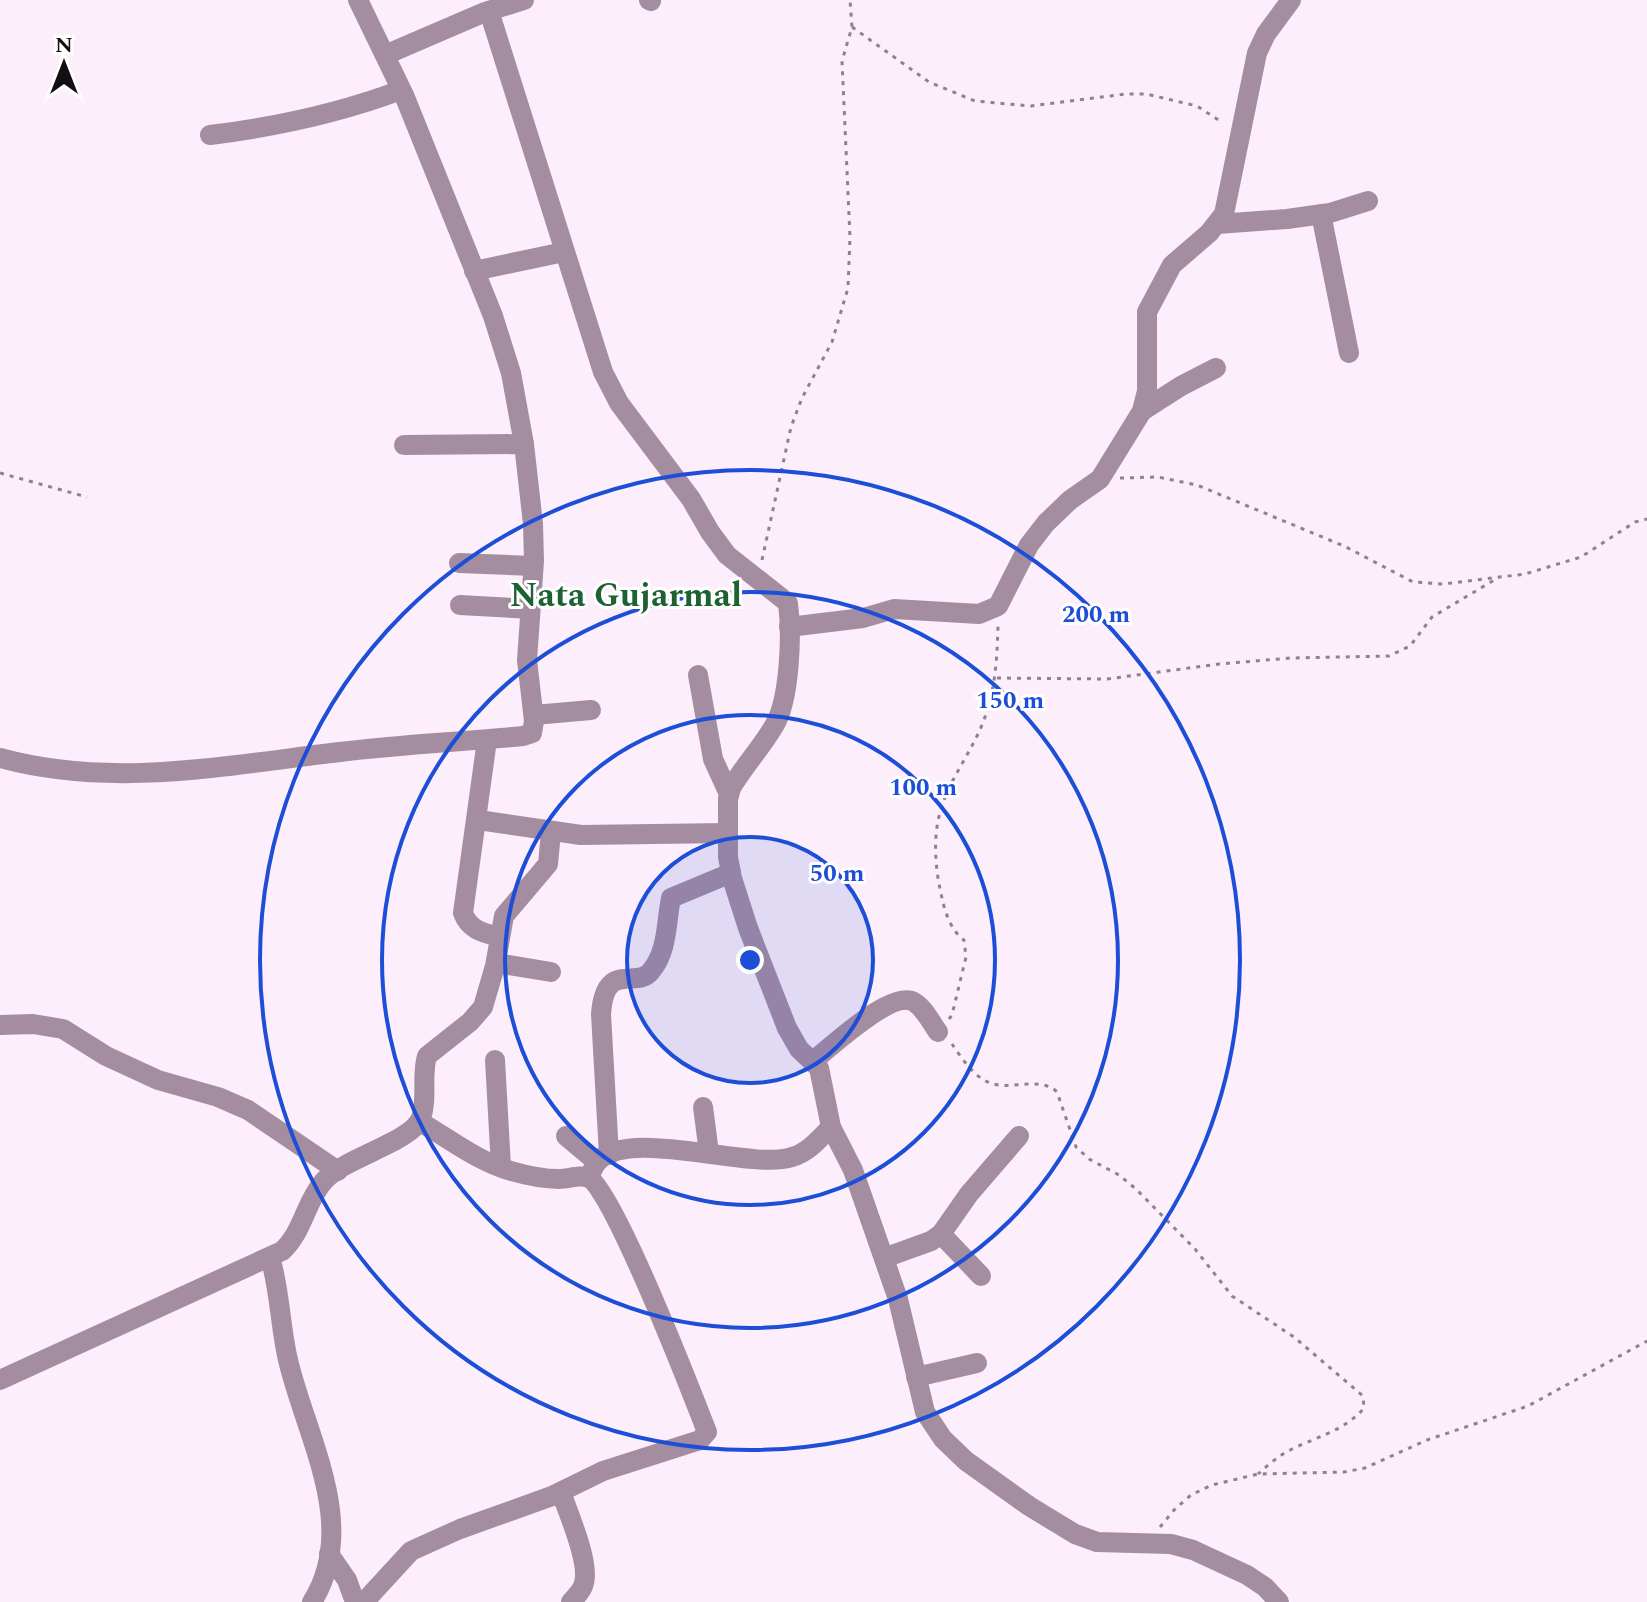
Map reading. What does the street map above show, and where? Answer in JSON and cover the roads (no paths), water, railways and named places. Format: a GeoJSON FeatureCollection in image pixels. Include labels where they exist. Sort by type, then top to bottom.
{"type":"FeatureCollection","features":[{"type":"Feature","properties":{"kind":"street"},"geometry":{"type":"LineString","coordinates":[[358,0],[401,90],[493,316],[511,373],[524,444],[533,524],[527,660],[533,724]]}},
{"type":"Feature","properties":{"kind":"street"},"geometry":{"type":"LineString","coordinates":[[385,55],[489,11],[524,0]]}},
{"type":"Feature","properties":{"kind":"street"},"geometry":{"type":"LineString","coordinates":[[789,627],[863,618],[894,609],[979,614],[998,606],[1019,561],[1046,523],[1070,500],[1100,479],[1142,411],[1147,391],[1147,312],[1172,265],[1218,224],[1224,214],[1257,53],[1275,20],[1291,0]]}},
{"type":"Feature","properties":{"kind":"street"},"geometry":{"type":"LineString","coordinates":[[489,11],[603,372],[619,403],[684,489],[727,555],[788,603],[784,692],[776,725],[743,767],[729,794],[727,833],[731,873],[775,1000],[799,1049],[819,1068],[831,1127],[853,1170],[898,1299],[925,1412],[943,1439],[966,1461],[1075,1534],[1097,1542],[1171,1544],[1223,1562],[1265,1587],[1279,1602]]}},
{"type":"Feature","properties":{"kind":"street"},"geometry":{"type":"LineString","coordinates":[[210,135],[262,129],[356,107],[401,90]]}},
{"type":"Feature","properties":{"kind":"street"},"geometry":{"type":"LineString","coordinates":[[1218,224],[1321,214],[1368,201]]}},
{"type":"Feature","properties":{"kind":"street"},"geometry":{"type":"LineString","coordinates":[[1321,214],[1349,353]]}},
{"type":"Feature","properties":{"kind":"street"},"geometry":{"type":"LineString","coordinates":[[474,271],[564,252]]}},
{"type":"Feature","properties":{"kind":"street"},"geometry":{"type":"LineString","coordinates":[[1142,411],[1216,368]]}},
{"type":"Feature","properties":{"kind":"street"},"geometry":{"type":"LineString","coordinates":[[404,445],[524,444]]}},
{"type":"Feature","properties":{"kind":"street"},"geometry":{"type":"LineString","coordinates":[[459,563],[533,566]]}},
{"type":"Feature","properties":{"kind":"street"},"geometry":{"type":"LineString","coordinates":[[460,605],[530,609]]}},
{"type":"Feature","properties":{"kind":"street"},"geometry":{"type":"LineString","coordinates":[[698,675],[713,759],[729,794]]}},
{"type":"Feature","properties":{"kind":"street"},"geometry":{"type":"LineString","coordinates":[[0,758],[35,768],[134,775],[227,767],[393,745],[523,736],[533,724],[591,710]]}},
{"type":"Feature","properties":{"kind":"street"},"geometry":{"type":"LineString","coordinates":[[487,740],[463,913],[466,921],[476,929],[500,937]]}},
{"type":"Feature","properties":{"kind":"street"},"geometry":{"type":"LineString","coordinates":[[478,820],[551,832],[613,836],[727,833]]}},
{"type":"Feature","properties":{"kind":"street"},"geometry":{"type":"LineString","coordinates":[[0,1380],[282,1251],[293,1241],[323,1180],[410,1132],[420,1122],[423,1109],[427,1056],[470,1022],[483,1007],[496,963],[504,916],[548,864],[551,832]]}},
{"type":"Feature","properties":{"kind":"street"},"geometry":{"type":"LineString","coordinates":[[364,1602],[411,1551],[460,1529],[561,1492],[603,1471],[700,1440],[707,1432],[637,1263],[605,1195],[598,1165],[601,1014],[604,993],[612,983],[628,977],[643,978],[651,973],[660,955],[671,898],[731,873]]}},
{"type":"Feature","properties":{"kind":"street"},"geometry":{"type":"LineString","coordinates":[[496,963],[551,972]]}},
{"type":"Feature","properties":{"kind":"street"},"geometry":{"type":"LineString","coordinates":[[813,1061],[882,1008],[903,999],[913,1001],[938,1032]]}},
{"type":"Feature","properties":{"kind":"street"},"geometry":{"type":"LineString","coordinates":[[0,1025],[33,1024],[63,1029],[106,1056],[147,1075],[218,1097],[248,1110],[338,1171]]}},
{"type":"Feature","properties":{"kind":"street"},"geometry":{"type":"LineString","coordinates":[[495,1060],[501,1167]]}},
{"type":"Feature","properties":{"kind":"street"},"geometry":{"type":"LineString","coordinates":[[703,1107],[709,1153]]}},
{"type":"Feature","properties":{"kind":"street"},"geometry":{"type":"LineString","coordinates":[[420,1122],[479,1159],[550,1178],[578,1176],[644,1148],[765,1158],[794,1157],[831,1127]]}},
{"type":"Feature","properties":{"kind":"street"},"geometry":{"type":"LineString","coordinates":[[566,1136],[598,1165]]}},
{"type":"Feature","properties":{"kind":"street"},"geometry":{"type":"LineString","coordinates":[[884,1258],[931,1241],[941,1234],[969,1194],[1019,1136]]}},
{"type":"Feature","properties":{"kind":"street"},"geometry":{"type":"LineString","coordinates":[[941,1234],[981,1276]]}},
{"type":"Feature","properties":{"kind":"street"},"geometry":{"type":"LineString","coordinates":[[270,1257],[288,1360],[327,1489],[331,1540],[327,1569],[312,1602]]}},
{"type":"Feature","properties":{"kind":"street"},"geometry":{"type":"LineString","coordinates":[[916,1377],[977,1363]]}},
{"type":"Feature","properties":{"kind":"street"},"geometry":{"type":"LineString","coordinates":[[561,1492],[586,1575],[583,1587],[571,1602]]}},
{"type":"Feature","properties":{"kind":"street"},"geometry":{"type":"LineString","coordinates":[[329,1554],[347,1580],[355,1602]]}},
{"type":"Feature","properties":{"kind":"district","name":"Nata Gujarmal"},"geometry":{"type":"Point","coordinates":[626,594]}}]}
